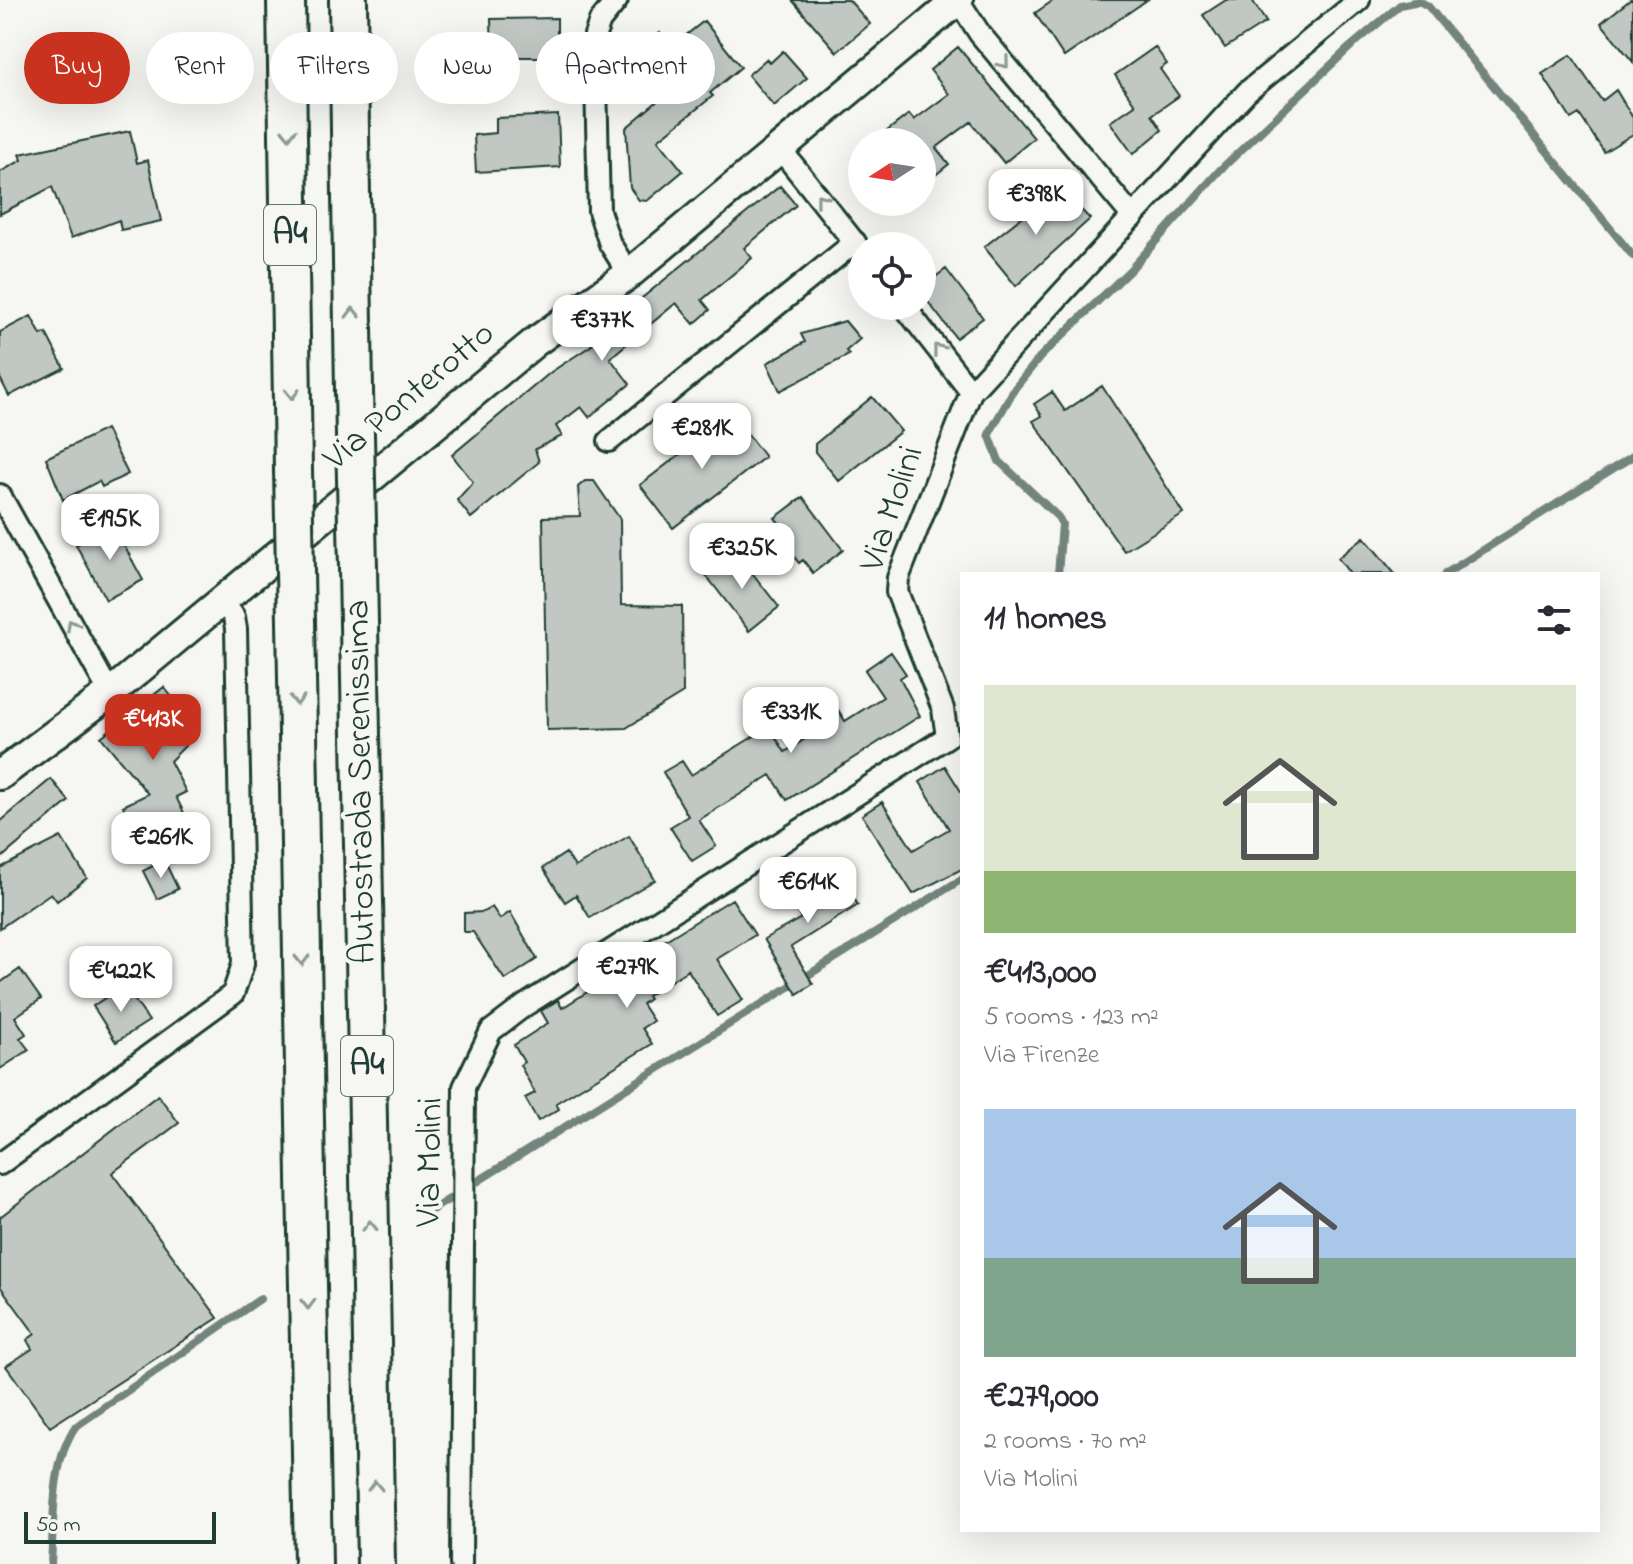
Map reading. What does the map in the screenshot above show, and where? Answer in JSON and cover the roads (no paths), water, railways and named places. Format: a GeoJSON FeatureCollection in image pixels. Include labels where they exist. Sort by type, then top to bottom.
{"type":"FeatureCollection","features":[{"type":"Feature","properties":{"kind":"highway","name":"Autostrada Serenissima"},"geometry":{"type":"LineString","coordinates":[[286,0],[313,1564]]}},
{"type":"Feature","properties":{"kind":"highway","name":"Autostrada Serenissima"},"geometry":{"type":"LineString","coordinates":[[348,0],[376,1564]]}},
{"type":"Feature","properties":{"kind":"main road","name":"Via Ponterotto"},"geometry":{"type":"LineString","coordinates":[[0,775],[113,691],[535,342],[629,274],[778,146],[958,0]]}},
{"type":"Feature","properties":{"kind":"street"},"geometry":{"type":"LineString","coordinates":[[617,0],[600,21],[595,35],[599,211],[610,244],[629,274]]}},
{"type":"Feature","properties":{"kind":"street"},"geometry":{"type":"LineString","coordinates":[[958,0],[980,34],[1133,217]]}},
{"type":"Feature","properties":{"kind":"street","name":"Via Molini"},"geometry":{"type":"LineString","coordinates":[[461,1564],[464,1087],[491,1031],[524,1006],[947,737],[943,709],[897,592],[898,578],[971,392],[1247,92],[1359,0]]}},
{"type":"Feature","properties":{"kind":"street"},"geometry":{"type":"LineString","coordinates":[[778,146],[848,234]]}},
{"type":"Feature","properties":{"kind":"street"},"geometry":{"type":"LineString","coordinates":[[609,441],[848,255]]}},
{"type":"Feature","properties":{"kind":"street"},"geometry":{"type":"LineString","coordinates":[[915,320],[971,392]]}},
{"type":"Feature","properties":{"kind":"street"},"geometry":{"type":"LineString","coordinates":[[0,495],[102,679],[113,691]]}},
{"type":"Feature","properties":{"kind":"street"},"geometry":{"type":"LineString","coordinates":[[0,1164],[233,994],[239,983],[243,964],[236,629],[234,617],[223,601]]}},
{"type":"Feature","properties":{"kind":"waterway"},"geometry":{"type":"LineString","coordinates":[[1058,572],[1062,524],[999,461],[989,434],[1015,388],[1041,356],[1130,270],[1220,170],[1349,48],[1400,5],[1419,1],[1428,6],[1633,256]]}},
{"type":"Feature","properties":{"kind":"waterway"},"geometry":{"type":"LineString","coordinates":[[1448,572],[1633,456]]}},
{"type":"Feature","properties":{"kind":"waterway"},"geometry":{"type":"LineString","coordinates":[[427,1213],[960,880]]}},
{"type":"Feature","properties":{"kind":"waterway"},"geometry":{"type":"LineString","coordinates":[[51,1564],[58,1475],[67,1441],[75,1427],[260,1299]]}}]}
